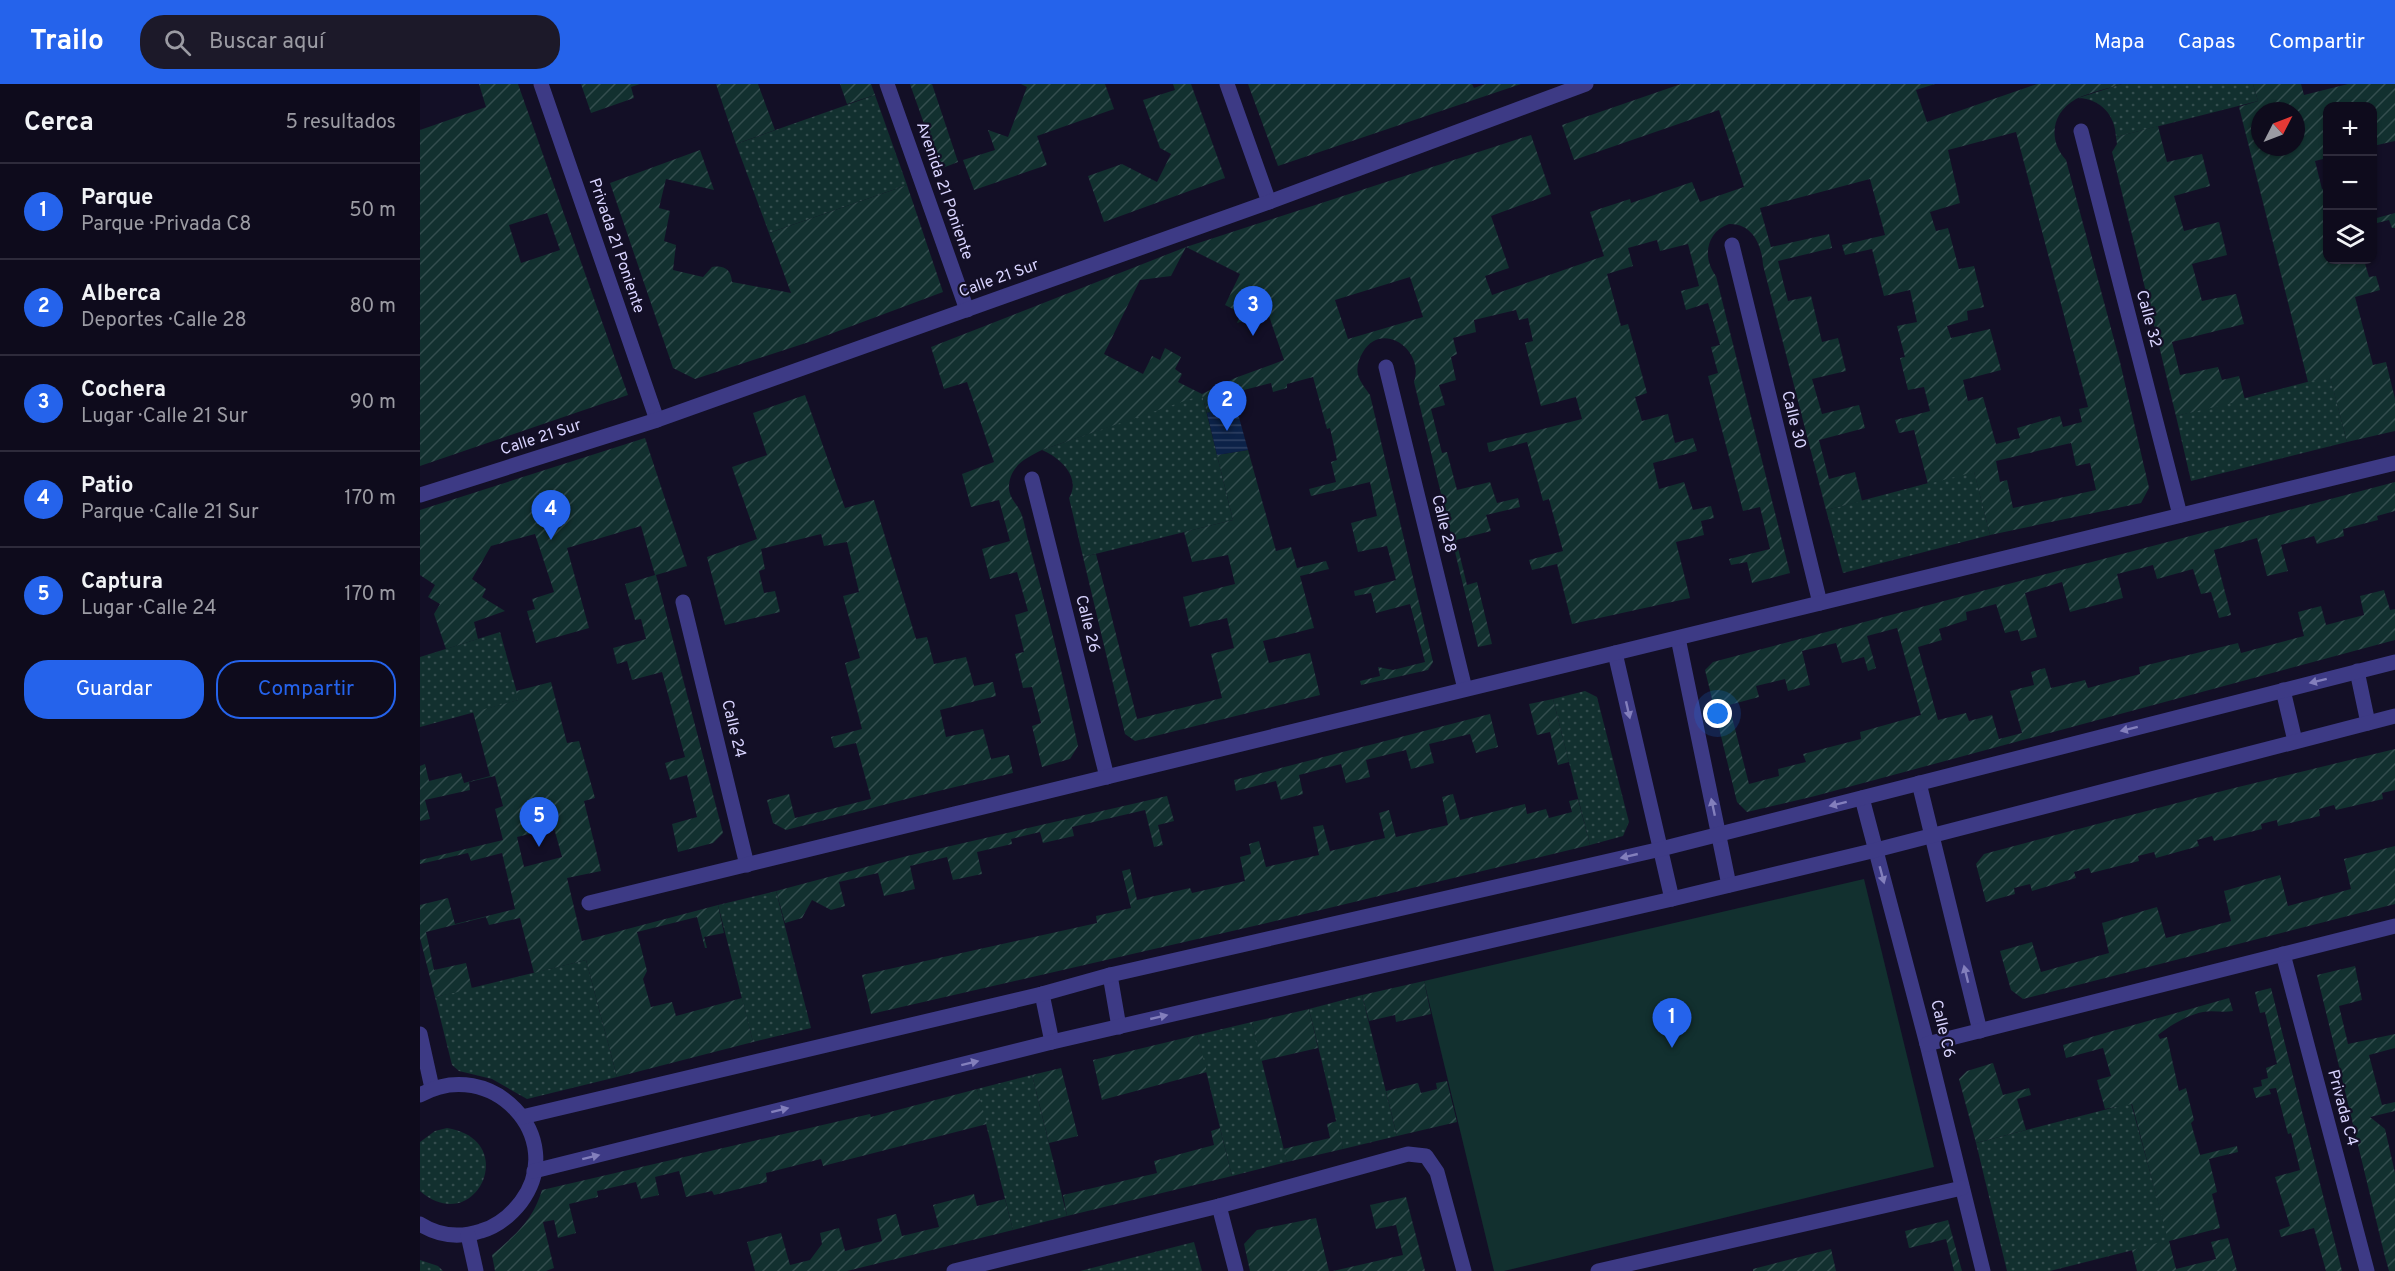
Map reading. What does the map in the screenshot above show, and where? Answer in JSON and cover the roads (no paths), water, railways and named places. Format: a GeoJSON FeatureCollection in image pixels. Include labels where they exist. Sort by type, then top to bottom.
{"type":"FeatureCollection","features":[{"type":"Feature","properties":{"kind":"street","name":"Privada 21 Poniente"},"geometry":{"type":"LineString","coordinates":[[541,84],[657,420]]}},
{"type":"Feature","properties":{"kind":"street","name":"Avenida 21 Poniente"},"geometry":{"type":"LineString","coordinates":[[887,84],[967,310]]}},
{"type":"Feature","properties":{"kind":"street"},"geometry":{"type":"LineString","coordinates":[[1227,84],[1269,202]]}},
{"type":"Feature","properties":{"kind":"street","name":"Calle 21 Sur"},"geometry":{"type":"LineString","coordinates":[[420,495],[657,420],[1269,202],[1586,84]]}},
{"type":"Feature","properties":{"kind":"street","name":"Calle 32"},"geometry":{"type":"LineString","coordinates":[[2080,131],[2180,515]]}},
{"type":"Feature","properties":{"kind":"street","name":"Calle 30"},"geometry":{"type":"LineString","coordinates":[[1732,245],[1820,603]]}},
{"type":"Feature","properties":{"kind":"street","name":"Calle 28"},"geometry":{"type":"LineString","coordinates":[[1386,367],[1465,689]]}},
{"type":"Feature","properties":{"kind":"street"},"geometry":{"type":"LineString","coordinates":[[589,903],[2395,464]]}},
{"type":"Feature","properties":{"kind":"street","name":"Calle 26"},"geometry":{"type":"LineString","coordinates":[[1032,479],[1107,777]]}},
{"type":"Feature","properties":{"kind":"street","name":"Calle 24"},"geometry":{"type":"LineString","coordinates":[[683,602],[747,865]]}},
{"type":"Feature","properties":{"kind":"street"},"geometry":{"type":"LineString","coordinates":[[1678,638],[1729,885]]}},
{"type":"Feature","properties":{"kind":"street"},"geometry":{"type":"LineString","coordinates":[[1615,653],[1672,899]]}},
{"type":"Feature","properties":{"kind":"street"},"geometry":{"type":"LineString","coordinates":[[522,1116],[1042,994],[1110,975],[1661,849],[2395,662]]}},
{"type":"Feature","properties":{"kind":"street"},"geometry":{"type":"LineString","coordinates":[[2356,671],[2368,723]]}},
{"type":"Feature","properties":{"kind":"street"},"geometry":{"type":"LineString","coordinates":[[2283,690],[2295,741]]}},
{"type":"Feature","properties":{"kind":"street"},"geometry":{"type":"LineString","coordinates":[[534,1171],[1052,1042],[1876,850],[2395,716]]}},
{"type":"Feature","properties":{"kind":"street"},"geometry":{"type":"LineString","coordinates":[[1919,783],[1980,1030]]}},
{"type":"Feature","properties":{"kind":"street","name":"Calle C6"},"geometry":{"type":"LineString","coordinates":[[1862,798],[1927,1044],[1983,1271]]}},
{"type":"Feature","properties":{"kind":"street"},"geometry":{"type":"LineString","coordinates":[[1927,1044],[2395,926]]}},
{"type":"Feature","properties":{"kind":"street","name":"Privada C4"},"geometry":{"type":"LineString","coordinates":[[2283,954],[2367,1271]]}},
{"type":"Feature","properties":{"kind":"street"},"geometry":{"type":"LineString","coordinates":[[1110,975],[1119,1026]]}},
{"type":"Feature","properties":{"kind":"street"},"geometry":{"type":"LineString","coordinates":[[1042,994],[1052,1042]]}},
{"type":"Feature","properties":{"kind":"street"},"geometry":{"type":"LineString","coordinates":[[420,1034],[426,1091],[457,1083],[482,1087],[504,1099],[522,1116],[535,1152],[534,1171],[527,1194],[512,1214],[492,1228],[468,1235],[447,1235],[420,1224]]}},
{"type":"Feature","properties":{"kind":"street"},"geometry":{"type":"LineString","coordinates":[[954,1271],[1220,1206],[1408,1154],[1426,1156],[1437,1172],[1464,1271]]}},
{"type":"Feature","properties":{"kind":"street"},"geometry":{"type":"LineString","coordinates":[[1601,1271],[1962,1188]]}},
{"type":"Feature","properties":{"kind":"street"},"geometry":{"type":"LineString","coordinates":[[1220,1206],[1236,1271]]}},
{"type":"Feature","properties":{"kind":"street"},"geometry":{"type":"LineString","coordinates":[[468,1235],[476,1271]]}},
{"type":"Feature","properties":{"kind":"water"},"geometry":{"type":"Polygon","coordinates":[[[1235,403],[1248,450],[1217,455],[1207,413],[1235,403]]]}},
{"type":"Feature","properties":{"kind":"place","name":"Cochera"},"geometry":{"type":"Point","coordinates":[1253,336]}},
{"type":"Feature","properties":{"kind":"place","name":"Alberca"},"geometry":{"type":"Point","coordinates":[1227,431]}},
{"type":"Feature","properties":{"kind":"place","name":"Patio"},"geometry":{"type":"Point","coordinates":[551,540]}},
{"type":"Feature","properties":{"kind":"place","name":"Captura"},"geometry":{"type":"Point","coordinates":[539,847]}},
{"type":"Feature","properties":{"kind":"place","name":"Parque"},"geometry":{"type":"Point","coordinates":[1672,1048]}}]}
